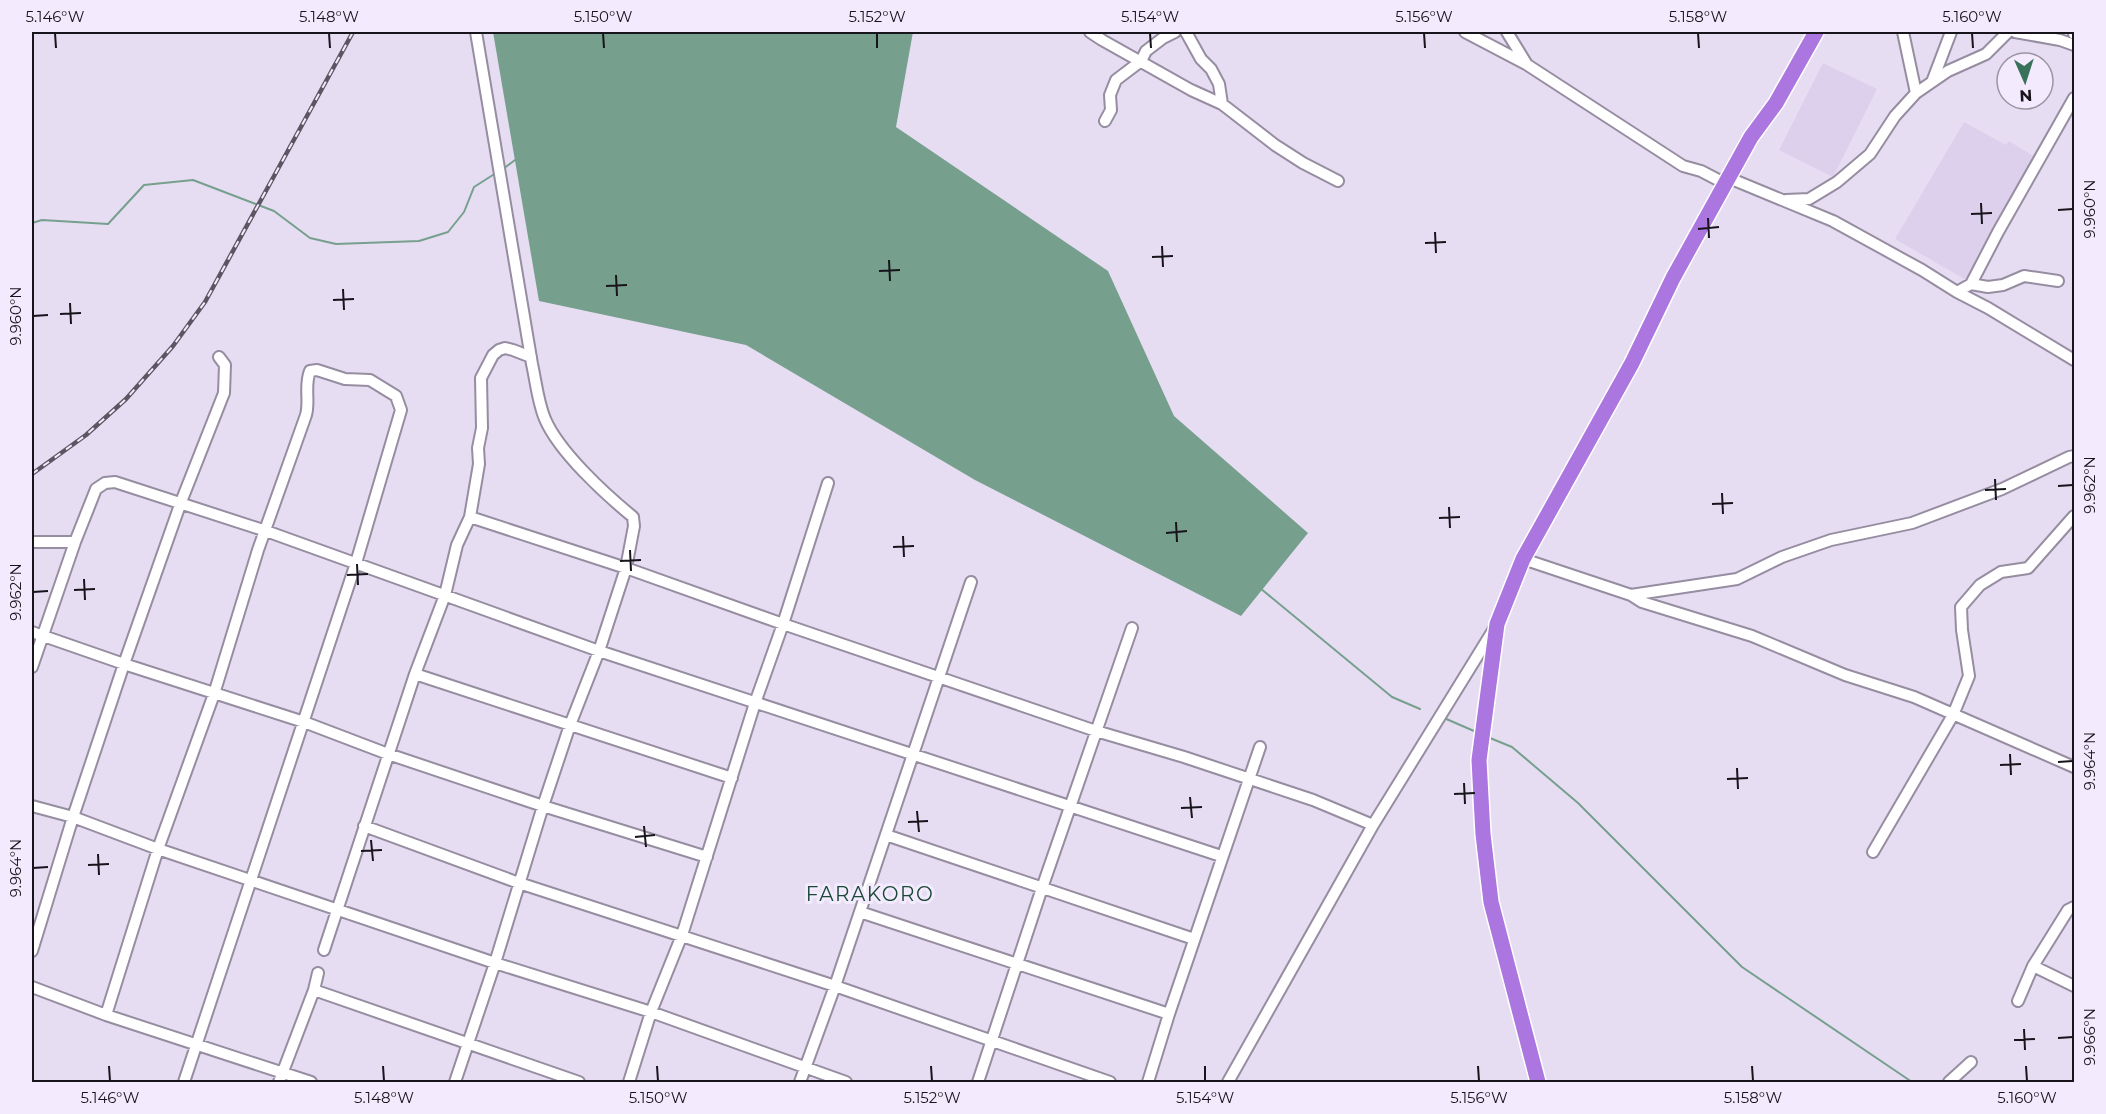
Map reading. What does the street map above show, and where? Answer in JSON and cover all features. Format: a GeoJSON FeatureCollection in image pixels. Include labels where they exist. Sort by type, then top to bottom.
{"type":"FeatureCollection","features":[{"type":"Feature","properties":{"kind":"highway"},"geometry":{"type":"LineString","coordinates":[[1538,1083],[1491,902],[1483,834],[1479,760],[1497,624],[1523,559],[1632,363],[1673,278],[1752,137],[1776,103],[1816,32]]}},
{"type":"Feature","properties":{"kind":"street"},"geometry":{"type":"LineString","coordinates":[[455,1083],[543,806],[570,725],[599,651],[626,567],[634,526],[633,517],[609,498],[560,445],[544,419],[531,357],[476,32]]}},
{"type":"Feature","properties":{"kind":"street"},"geometry":{"type":"LineString","coordinates":[[1090,32],[1191,90],[1222,104],[1275,145],[1338,181]]}},
{"type":"Feature","properties":{"kind":"street"},"geometry":{"type":"LineString","coordinates":[[1105,121],[1111,110],[1110,95],[1116,80],[1141,62],[1146,51],[1175,32]]}},
{"type":"Feature","properties":{"kind":"street"},"geometry":{"type":"LineString","coordinates":[[1186,32],[1219,84],[1222,104]]}},
{"type":"Feature","properties":{"kind":"street"},"geometry":{"type":"LineString","coordinates":[[1465,32],[1526,64],[1683,166],[1782,200],[1833,221],[1988,308],[2074,360]]}},
{"type":"Feature","properties":{"kind":"street"},"geometry":{"type":"LineString","coordinates":[[1507,32],[1526,64]]}},
{"type":"Feature","properties":{"kind":"street"},"geometry":{"type":"LineString","coordinates":[[1903,32],[1916,93]]}},
{"type":"Feature","properties":{"kind":"street"},"geometry":{"type":"LineString","coordinates":[[1932,82],[1951,32]]}},
{"type":"Feature","properties":{"kind":"street"},"geometry":{"type":"LineString","coordinates":[[1782,200],[1809,199],[1838,182],[1870,154],[1895,116],[1916,93],[1948,71],[1986,54],[2008,32]]}},
{"type":"Feature","properties":{"kind":"street"},"geometry":{"type":"LineString","coordinates":[[2015,32],[2060,40],[2074,45]]}},
{"type":"Feature","properties":{"kind":"street"},"geometry":{"type":"LineString","coordinates":[[1957,292],[1971,284],[2074,98]]}},
{"type":"Feature","properties":{"kind":"street"},"geometry":{"type":"LineString","coordinates":[[1971,284],[1988,288],[2003,285],[2024,276],[2058,280]]}},
{"type":"Feature","properties":{"kind":"street"},"geometry":{"type":"LineString","coordinates":[[324,950],[415,674],[445,596],[457,545],[470,517],[479,464],[478,448],[482,428],[481,378],[499,350],[505,348],[531,357]]}},
{"type":"Feature","properties":{"kind":"street"},"geometry":{"type":"LineString","coordinates":[[32,951],[73,817],[124,664],[181,502],[224,393],[225,365],[219,357]]}},
{"type":"Feature","properties":{"kind":"street"},"geometry":{"type":"LineString","coordinates":[[106,1015],[159,849],[214,694],[306,415],[308,408],[307,378],[310,371],[317,370],[345,379],[370,380],[396,396],[401,410],[356,563],[184,1083]]}},
{"type":"Feature","properties":{"kind":"street"},"geometry":{"type":"LineString","coordinates":[[1631,596],[1737,579],[1782,557],[1831,540],[1912,524],[2002,489],[2074,456]]}},
{"type":"Feature","properties":{"kind":"street"},"geometry":{"type":"LineString","coordinates":[[32,667],[75,542],[96,489],[105,483],[115,482],[266,531],[599,651],[1221,856]]}},
{"type":"Feature","properties":{"kind":"street"},"geometry":{"type":"LineString","coordinates":[[629,1083],[651,1012],[682,935],[754,703],[783,624],[828,483]]}},
{"type":"Feature","properties":{"kind":"street"},"geometry":{"type":"LineString","coordinates":[[1873,852],[1953,715],[1969,675],[1961,607],[1980,585],[2001,572],[2028,568],[2074,516]]}},
{"type":"Feature","properties":{"kind":"street"},"geometry":{"type":"LineString","coordinates":[[470,517],[626,567],[783,624],[1096,731],[1250,778],[1374,825]]}},
{"type":"Feature","properties":{"kind":"street"},"geometry":{"type":"LineString","coordinates":[[32,542],[75,542]]}},
{"type":"Feature","properties":{"kind":"street"},"geometry":{"type":"LineString","coordinates":[[1523,559],[1631,596],[1642,602],[1752,636],[1845,675],[1914,697],[2074,767]]}},
{"type":"Feature","properties":{"kind":"street"},"geometry":{"type":"LineString","coordinates":[[800,1083],[971,582]]}},
{"type":"Feature","properties":{"kind":"street"},"geometry":{"type":"LineString","coordinates":[[1228,1083],[1374,825],[1497,624]]}},
{"type":"Feature","properties":{"kind":"street"},"geometry":{"type":"LineString","coordinates":[[978,1083],[1042,888],[1132,628]]}},
{"type":"Feature","properties":{"kind":"street"},"geometry":{"type":"LineString","coordinates":[[32,632],[304,722],[388,754],[543,806],[707,857]]}},
{"type":"Feature","properties":{"kind":"street"},"geometry":{"type":"LineString","coordinates":[[415,674],[732,778]]}},
{"type":"Feature","properties":{"kind":"street"},"geometry":{"type":"LineString","coordinates":[[1148,1083],[1221,856],[1260,747]]}},
{"type":"Feature","properties":{"kind":"street"},"geometry":{"type":"LineString","coordinates":[[32,806],[73,817],[250,881],[495,963],[651,1012],[846,1083]]}},
{"type":"Feature","properties":{"kind":"street"},"geometry":{"type":"LineString","coordinates":[[364,826],[519,883],[835,986],[1110,1083]]}},
{"type":"Feature","properties":{"kind":"street"},"geometry":{"type":"LineString","coordinates":[[886,835],[1194,939]]}},
{"type":"Feature","properties":{"kind":"street"},"geometry":{"type":"LineString","coordinates":[[2018,1001],[2033,966],[2071,908],[2074,898]]}},
{"type":"Feature","properties":{"kind":"street"},"geometry":{"type":"LineString","coordinates":[[860,912],[1169,1014]]}},
{"type":"Feature","properties":{"kind":"street"},"geometry":{"type":"LineString","coordinates":[[2033,966],[2074,986]]}},
{"type":"Feature","properties":{"kind":"street"},"geometry":{"type":"LineString","coordinates":[[280,1078],[314,990],[318,973]]}},
{"type":"Feature","properties":{"kind":"street"},"geometry":{"type":"LineString","coordinates":[[32,987],[106,1015],[197,1044],[280,1078],[311,1083]]}},
{"type":"Feature","properties":{"kind":"street"},"geometry":{"type":"LineString","coordinates":[[314,990],[579,1083]]}},
{"type":"Feature","properties":{"kind":"street"},"geometry":{"type":"LineString","coordinates":[[1949,1083],[1971,1062]]}},
{"type":"Feature","properties":{"kind":"shaded area"},"geometry":{"type":"Polygon","coordinates":[[[493,32],[913,32],[896,127],[1108,271],[1174,416],[1308,533],[1241,616],[975,480],[746,345],[539,301],[493,32]]]}},
{"type":"Feature","properties":{"kind":"shaded area"},"geometry":{"type":"Polygon","coordinates":[[[1823,63],[1877,89],[1833,177],[1779,150],[1823,63]]]}},
{"type":"Feature","properties":{"kind":"shaded area"},"geometry":{"type":"Polygon","coordinates":[[[1964,122],[2006,145],[2009,141],[2037,158],[1966,280],[1895,239],[1964,122]]]}},
{"type":"Feature","properties":{"kind":"waterway"},"geometry":{"type":"LineString","coordinates":[[503,169],[515,160]]}},
{"type":"Feature","properties":{"kind":"waterway"},"geometry":{"type":"LineString","coordinates":[[32,223],[42,220],[108,224],[144,185],[193,180],[274,211],[310,238],[336,244],[419,241],[448,232],[464,212],[474,187],[496,173]]}},
{"type":"Feature","properties":{"kind":"waterway"},"geometry":{"type":"LineString","coordinates":[[1260,588],[1392,697],[1420,709]]}},
{"type":"Feature","properties":{"kind":"waterway"},"geometry":{"type":"LineString","coordinates":[[1444,718],[1474,731]]}},
{"type":"Feature","properties":{"kind":"waterway"},"geometry":{"type":"LineString","coordinates":[[1490,738],[1512,747],[1578,803],[1742,967],[1912,1082]]}},
{"type":"Feature","properties":{"kind":"railway"},"geometry":{"type":"LineString","coordinates":[[32,474],[86,435],[126,399],[173,346],[205,302],[353,32]]}},
{"type":"Feature","properties":{"kind":"district","name":"FARAKORO"},"geometry":{"type":"Point","coordinates":[870,894]}}]}
